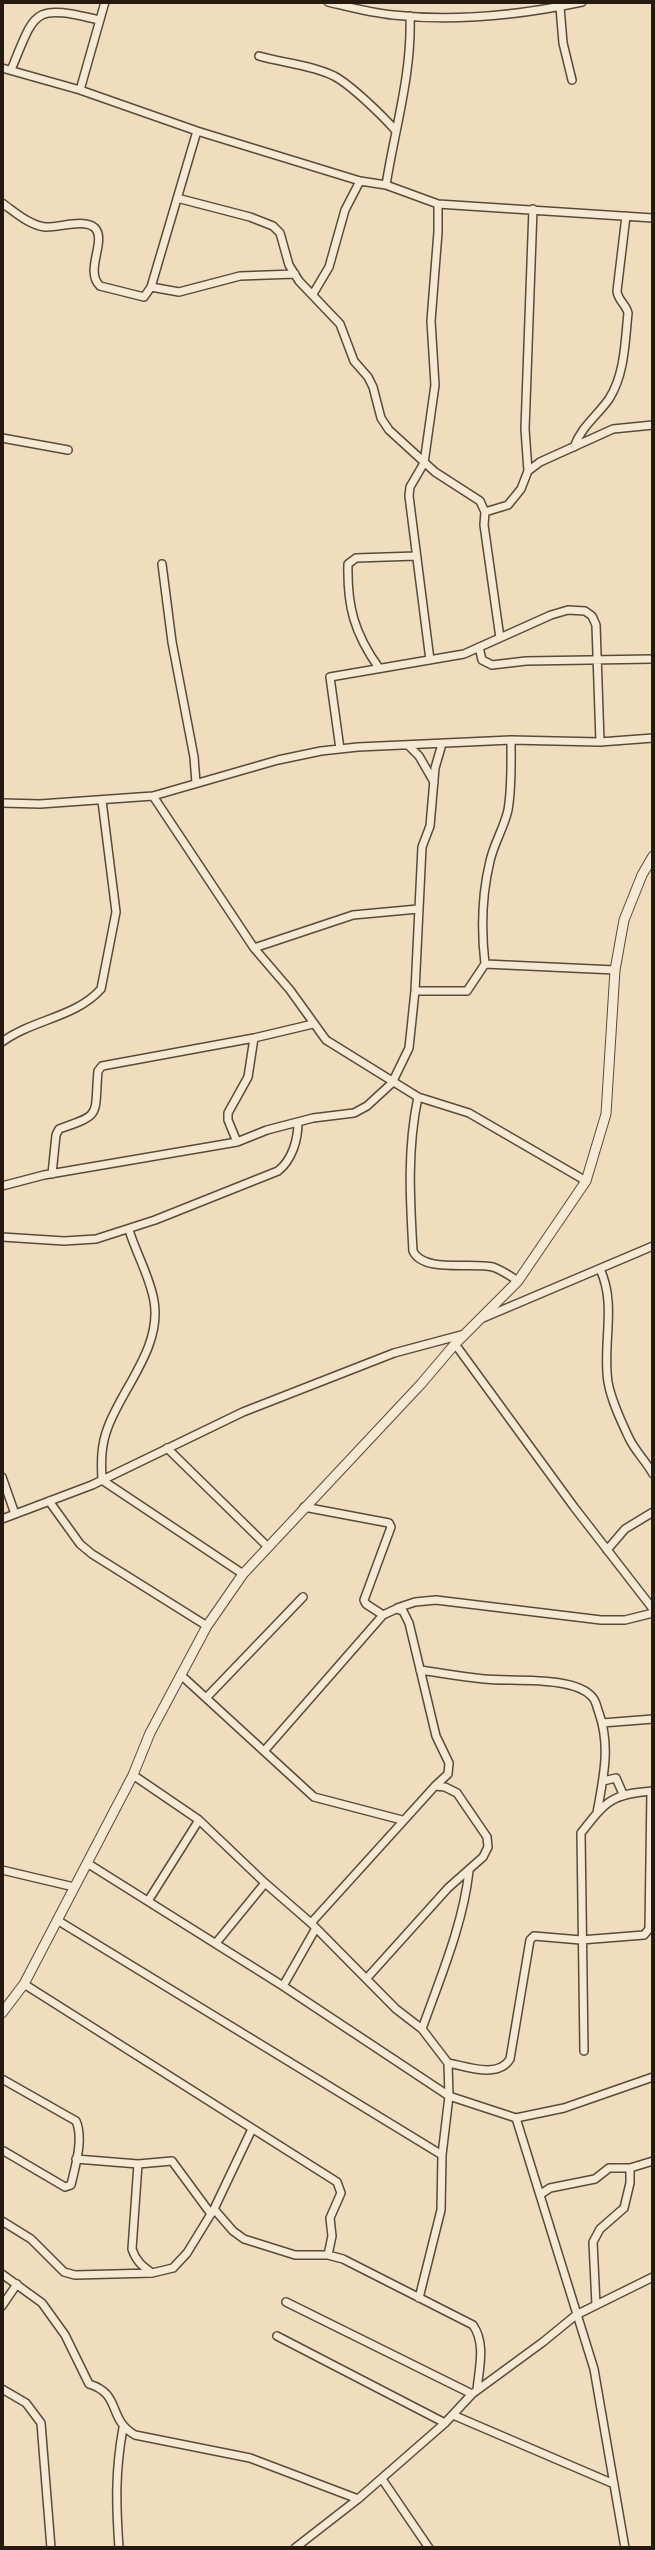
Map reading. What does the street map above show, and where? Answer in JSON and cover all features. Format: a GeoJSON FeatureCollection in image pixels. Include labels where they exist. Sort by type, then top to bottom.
{"type":"FeatureCollection","features":[{"type":"Feature","properties":{"kind":"street"},"geometry":{"type":"LineString","coordinates":[[80,90],[105,2]]}},
{"type":"Feature","properties":{"kind":"street"},"geometry":{"type":"LineString","coordinates":[[328,2],[410,16],[468,18],[537,11],[582,2]]}},
{"type":"Feature","properties":{"kind":"street"},"geometry":{"type":"LineString","coordinates":[[366,2],[371,11]]}},
{"type":"Feature","properties":{"kind":"street"},"geometry":{"type":"LineString","coordinates":[[560,7],[563,43],[572,80]]}},
{"type":"Feature","properties":{"kind":"street"},"geometry":{"type":"LineString","coordinates":[[11,70],[33,22],[42,13],[67,12],[99,20]]}},
{"type":"Feature","properties":{"kind":"street"},"geometry":{"type":"LineString","coordinates":[[386,185],[404,100],[411,45],[410,16]]}},
{"type":"Feature","properties":{"kind":"street"},"geometry":{"type":"LineString","coordinates":[[259,56],[321,71],[337,78],[397,131]]}},
{"type":"Feature","properties":{"kind":"street"},"geometry":{"type":"LineString","coordinates":[[2,68],[80,90],[197,131],[360,181],[386,185],[438,204],[653,218]]}},
{"type":"Feature","properties":{"kind":"street"},"geometry":{"type":"LineString","coordinates":[[2,203],[35,225],[92,226],[97,230],[98,240],[93,275],[95,282],[100,286],[144,298],[151,288],[197,131]]}},
{"type":"Feature","properties":{"kind":"street"},"geometry":{"type":"LineString","coordinates":[[313,294],[329,267],[345,210],[360,181]]}},
{"type":"Feature","properties":{"kind":"street"},"geometry":{"type":"LineString","coordinates":[[177,198],[273,226],[280,233],[289,265],[295,274],[340,324],[354,361],[373,387],[381,418],[398,440],[424,463],[480,501],[485,512],[484,526],[500,638]]}},
{"type":"Feature","properties":{"kind":"street"},"geometry":{"type":"LineString","coordinates":[[430,660],[410,487],[424,463],[435,385],[431,321],[438,204]]}},
{"type":"Feature","properties":{"kind":"street"},"geometry":{"type":"LineString","coordinates":[[485,512],[508,505],[521,489],[528,471],[525,429],[533,209]]}},
{"type":"Feature","properties":{"kind":"street"},"geometry":{"type":"LineString","coordinates":[[574,447],[582,429],[610,398],[623,356],[628,313],[626,306],[619,300],[617,291],[626,216]]}},
{"type":"Feature","properties":{"kind":"street"},"geometry":{"type":"LineString","coordinates":[[151,288],[179,292],[240,276],[295,274]]}},
{"type":"Feature","properties":{"kind":"street"},"geometry":{"type":"LineString","coordinates":[[528,471],[541,462],[613,429],[653,425]]}},
{"type":"Feature","properties":{"kind":"street"},"geometry":{"type":"LineString","coordinates":[[2,439],[68,450]]}},
{"type":"Feature","properties":{"kind":"street"},"geometry":{"type":"LineString","coordinates":[[379,668],[355,626],[348,564],[356,558],[416,556]]}},
{"type":"Feature","properties":{"kind":"street"},"geometry":{"type":"LineString","coordinates":[[162,564],[172,642],[194,757],[195,783]]}},
{"type":"Feature","properties":{"kind":"street"},"geometry":{"type":"LineString","coordinates":[[340,749],[330,677],[464,654],[568,610],[585,611],[592,615],[596,625],[600,742]]}},
{"type":"Feature","properties":{"kind":"street"},"geometry":{"type":"LineString","coordinates":[[479,647],[482,660],[492,665],[526,661],[653,659]]}},
{"type":"Feature","properties":{"kind":"street"},"geometry":{"type":"LineString","coordinates":[[2,803],[102,801],[153,796],[278,760],[340,749],[511,740],[600,742],[653,738]]}},
{"type":"Feature","properties":{"kind":"street"},"geometry":{"type":"LineString","coordinates":[[415,991],[467,991],[485,964],[483,915],[487,878],[490,858],[508,811],[511,740]]}},
{"type":"Feature","properties":{"kind":"street"},"geometry":{"type":"LineString","coordinates":[[2,1186],[52,1174],[237,1142],[267,1130],[313,1118],[354,1113],[368,1106],[392,1083],[409,1048],[415,991],[422,846],[430,826],[437,757],[442,744]]}},
{"type":"Feature","properties":{"kind":"street"},"geometry":{"type":"LineString","coordinates":[[408,746],[419,756],[434,782]]}},
{"type":"Feature","properties":{"kind":"street"},"geometry":{"type":"LineString","coordinates":[[153,796],[254,948],[290,990],[326,1040],[392,1083],[418,1097],[469,1113],[586,1181]]}},
{"type":"Feature","properties":{"kind":"street"},"geometry":{"type":"LineString","coordinates":[[2,1042],[23,1030],[75,1010],[101,989],[116,912],[102,801]]}},
{"type":"Feature","properties":{"kind":"street"},"geometry":{"type":"LineString","coordinates":[[2,2012],[24,1984],[133,1775],[150,1732],[207,1626],[243,1574],[421,1384],[455,1344],[518,1281],[586,1181],[606,1114],[615,970],[624,920],[642,875],[653,856]]}},
{"type":"Feature","properties":{"kind":"street"},"geometry":{"type":"LineString","coordinates":[[254,948],[353,915],[418,909]]}},
{"type":"Feature","properties":{"kind":"street"},"geometry":{"type":"LineString","coordinates":[[485,964],[615,970]]}},
{"type":"Feature","properties":{"kind":"street"},"geometry":{"type":"LineString","coordinates":[[52,1174],[56,1135],[59,1129],[90,1118],[95,1111],[98,1071],[102,1066],[254,1038],[313,1024]]}},
{"type":"Feature","properties":{"kind":"street"},"geometry":{"type":"LineString","coordinates":[[237,1142],[228,1113],[248,1077],[254,1038]]}},
{"type":"Feature","properties":{"kind":"street"},"geometry":{"type":"LineString","coordinates":[[418,1097],[411,1129],[410,1156],[413,1251],[416,1258],[421,1262],[433,1264],[491,1267],[518,1281]]}},
{"type":"Feature","properties":{"kind":"street"},"geometry":{"type":"LineString","coordinates":[[2,1237],[64,1241],[96,1239],[129,1230],[278,1171],[294,1148],[298,1122]]}},
{"type":"Feature","properties":{"kind":"street"},"geometry":{"type":"LineString","coordinates":[[102,1480],[101,1455],[107,1430],[148,1346],[154,1323],[155,1302],[129,1230]]}},
{"type":"Feature","properties":{"kind":"street"},"geometry":{"type":"LineString","coordinates":[[483,1318],[653,1246]]}},
{"type":"Feature","properties":{"kind":"street"},"geometry":{"type":"LineString","coordinates":[[600,1269],[604,1278],[610,1322],[608,1384],[629,1438],[653,1474]]}},
{"type":"Feature","properties":{"kind":"street"},"geometry":{"type":"LineString","coordinates":[[2,1519],[102,1480],[243,1412],[394,1353],[466,1334]]}},
{"type":"Feature","properties":{"kind":"street"},"geometry":{"type":"LineString","coordinates":[[265,1750],[383,1615],[415,1602],[436,1600],[601,1620],[625,1620],[653,1611],[455,1344]]}},
{"type":"Feature","properties":{"kind":"street"},"geometry":{"type":"LineString","coordinates":[[167,1448],[267,1546]]}},
{"type":"Feature","properties":{"kind":"street"},"geometry":{"type":"LineString","coordinates":[[2,1477],[15,1514]]}},
{"type":"Feature","properties":{"kind":"street"},"geometry":{"type":"LineString","coordinates":[[102,1480],[243,1574]]}},
{"type":"Feature","properties":{"kind":"street"},"geometry":{"type":"LineString","coordinates":[[48,1501],[80,1544],[92,1554],[207,1626]]}},
{"type":"Feature","properties":{"kind":"street"},"geometry":{"type":"LineString","coordinates":[[304,1507],[389,1523],[391,1527],[364,1600],[383,1615]]}},
{"type":"Feature","properties":{"kind":"street"},"geometry":{"type":"LineString","coordinates":[[607,1550],[625,1530],[653,1512]]}},
{"type":"Feature","properties":{"kind":"street"},"geometry":{"type":"LineString","coordinates":[[207,1697],[303,1597]]}},
{"type":"Feature","properties":{"kind":"street"},"geometry":{"type":"LineString","coordinates":[[283,1986],[313,1926],[402,1820],[450,1769],[436,1737],[409,1623],[402,1611],[396,1609]]}},
{"type":"Feature","properties":{"kind":"street"},"geometry":{"type":"LineString","coordinates":[[420,1670],[484,1679],[551,1682],[579,1688],[594,1698],[606,1742],[597,1813]]}},
{"type":"Feature","properties":{"kind":"street"},"geometry":{"type":"LineString","coordinates":[[182,1676],[314,1797],[402,1820]]}},
{"type":"Feature","properties":{"kind":"street"},"geometry":{"type":"LineString","coordinates":[[602,1723],[653,1719]]}},
{"type":"Feature","properties":{"kind":"street"},"geometry":{"type":"LineString","coordinates":[[133,1775],[199,1820],[313,1926],[396,2009],[422,2029],[448,2063],[449,2096],[442,2155],[441,2210],[419,2298]]}},
{"type":"Feature","properties":{"kind":"street"},"geometry":{"type":"LineString","coordinates":[[603,1781],[616,1778],[623,1794]]}},
{"type":"Feature","properties":{"kind":"street"},"geometry":{"type":"LineString","coordinates":[[367,1978],[448,1888],[484,1857],[488,1847],[487,1837],[457,1793],[435,1786]]}},
{"type":"Feature","properties":{"kind":"street"},"geometry":{"type":"LineString","coordinates":[[448,2063],[492,2071],[506,2065],[510,2059],[530,1940],[534,1936],[581,1940],[644,1935],[649,1929],[652,1791],[623,1794],[608,1801],[581,1833],[581,1940],[584,2051]]}},
{"type":"Feature","properties":{"kind":"street"},"geometry":{"type":"LineString","coordinates":[[149,1901],[199,1820]]}},
{"type":"Feature","properties":{"kind":"street"},"geometry":{"type":"LineString","coordinates":[[87,1863],[283,1986],[449,2096],[516,2118],[565,2108],[653,2077]]}},
{"type":"Feature","properties":{"kind":"street"},"geometry":{"type":"LineString","coordinates":[[2,1870],[74,1887]]}},
{"type":"Feature","properties":{"kind":"street"},"geometry":{"type":"LineString","coordinates":[[422,2029],[459,1920],[467,1893],[469,1871]]}},
{"type":"Feature","properties":{"kind":"street"},"geometry":{"type":"LineString","coordinates":[[216,1943],[265,1883]]}},
{"type":"Feature","properties":{"kind":"street"},"geometry":{"type":"LineString","coordinates":[[57,1920],[442,2155]]}},
{"type":"Feature","properties":{"kind":"street"},"geometry":{"type":"LineString","coordinates":[[24,1984],[337,2182],[341,2188],[341,2198],[330,2218],[332,2236],[328,2255]]}},
{"type":"Feature","properties":{"kind":"street"},"geometry":{"type":"LineString","coordinates":[[2,2079],[76,2121],[79,2129],[71,2185],[65,2186],[2,2150]]}},
{"type":"Feature","properties":{"kind":"street"},"geometry":{"type":"LineString","coordinates":[[516,2118],[594,2369],[625,2548]]}},
{"type":"Feature","properties":{"kind":"street"},"geometry":{"type":"LineString","coordinates":[[2,2221],[31,2239],[64,2272],[75,2275],[152,2273],[173,2268],[187,2253],[212,2211],[252,2129]]}},
{"type":"Feature","properties":{"kind":"street"},"geometry":{"type":"LineString","coordinates":[[76,2159],[138,2164],[172,2161],[212,2211],[244,2239],[295,2255],[328,2255],[343,2259],[473,2325],[480,2334],[481,2343],[474,2392]]}},
{"type":"Feature","properties":{"kind":"street"},"geometry":{"type":"LineString","coordinates":[[541,2194],[550,2188],[595,2179],[608,2168],[630,2168],[653,2161]]}},
{"type":"Feature","properties":{"kind":"street"},"geometry":{"type":"LineString","coordinates":[[138,2164],[132,2249],[142,2266],[152,2273]]}},
{"type":"Feature","properties":{"kind":"street"},"geometry":{"type":"LineString","coordinates":[[596,2305],[593,2242],[600,2229],[624,2208],[631,2183],[630,2168]]}},
{"type":"Feature","properties":{"kind":"street"},"geometry":{"type":"LineString","coordinates":[[2,2274],[43,2303],[65,2335],[89,2384],[100,2387],[108,2395],[123,2428],[135,2435],[250,2458],[358,2499]]}},
{"type":"Feature","properties":{"kind":"street"},"geometry":{"type":"LineString","coordinates":[[295,2548],[382,2479],[445,2423],[474,2392],[576,2315],[653,2277]]}},
{"type":"Feature","properties":{"kind":"street"},"geometry":{"type":"LineString","coordinates":[[2,2306],[17,2284]]}},
{"type":"Feature","properties":{"kind":"street"},"geometry":{"type":"LineString","coordinates":[[286,2302],[474,2392]]}},
{"type":"Feature","properties":{"kind":"street"},"geometry":{"type":"LineString","coordinates":[[277,2336],[445,2423]]}},
{"type":"Feature","properties":{"kind":"street"},"geometry":{"type":"LineString","coordinates":[[2,2389],[26,2403],[41,2423],[51,2548]]}},
{"type":"Feature","properties":{"kind":"street"},"geometry":{"type":"LineString","coordinates":[[453,2415],[614,2484]]}},
{"type":"Feature","properties":{"kind":"street"},"geometry":{"type":"LineString","coordinates":[[119,2548],[114,2491],[123,2428]]}},
{"type":"Feature","properties":{"kind":"street"},"geometry":{"type":"LineString","coordinates":[[382,2479],[429,2548]]}}]}
